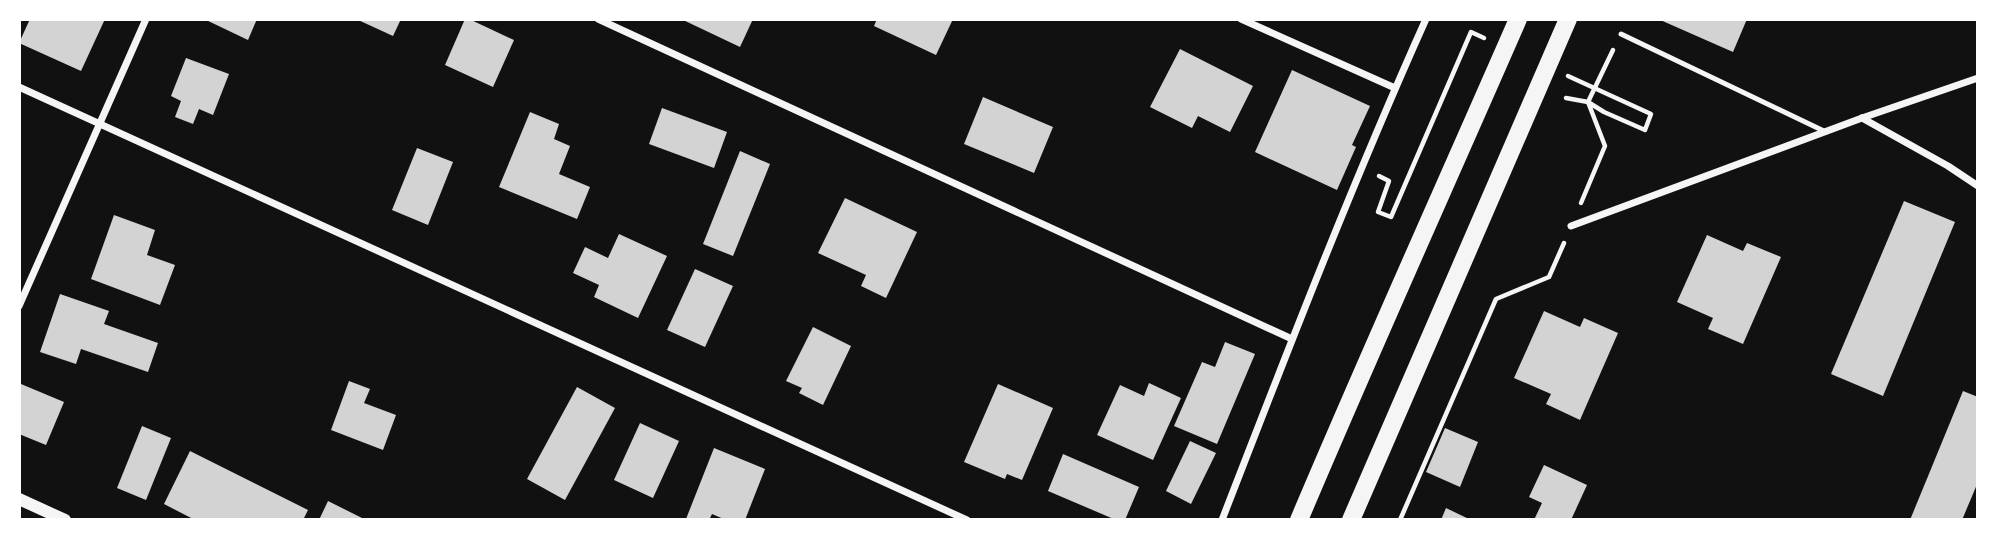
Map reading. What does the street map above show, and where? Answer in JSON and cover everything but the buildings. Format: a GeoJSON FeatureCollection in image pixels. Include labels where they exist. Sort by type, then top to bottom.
{"type":"FeatureCollection","features":[{"type":"Feature","properties":{"kind":"main road"},"geometry":{"type":"LineString","coordinates":[[1299,520],[1372,347],[1428,227],[1518,19]]}},
{"type":"Feature","properties":{"kind":"main road"},"geometry":{"type":"LineString","coordinates":[[1350,520],[1568,19]]}},
{"type":"Feature","properties":{"kind":"street"},"geometry":{"type":"LineString","coordinates":[[19,306],[146,19]]}},
{"type":"Feature","properties":{"kind":"street"},"geometry":{"type":"LineString","coordinates":[[598,19],[1292,339]]}},
{"type":"Feature","properties":{"kind":"street"},"geometry":{"type":"LineString","coordinates":[[1241,19],[1395,88]]}},
{"type":"Feature","properties":{"kind":"street"},"geometry":{"type":"LineString","coordinates":[[1222,520],[1292,339],[1426,19]]}},
{"type":"Feature","properties":{"kind":"street"},"geometry":{"type":"LineString","coordinates":[[1571,226],[1976,78],[1978,89]]}},
{"type":"Feature","properties":{"kind":"street"},"geometry":{"type":"LineString","coordinates":[[19,87],[967,520]]}},
{"type":"Feature","properties":{"kind":"street"},"geometry":{"type":"LineString","coordinates":[[1862,118],[1978,186]]}},
{"type":"Feature","properties":{"kind":"street"},"geometry":{"type":"LineString","coordinates":[[19,499],[65,520]]}},
{"type":"Feature","properties":{"kind":"lane"},"geometry":{"type":"LineString","coordinates":[[1621,34],[1826,132]]}},
{"type":"Feature","properties":{"kind":"path"},"geometry":{"type":"LineString","coordinates":[[1362,168],[1389,181],[1378,212],[1391,217],[1471,32]]}},
{"type":"Feature","properties":{"kind":"path"},"geometry":{"type":"LineString","coordinates":[[1400,520],[1496,299],[1549,277],[1605,146],[1588,102],[1621,34]]}},
{"type":"Feature","properties":{"kind":"path"},"geometry":{"type":"LineString","coordinates":[[1566,98],[1588,102],[1644,130],[1651,114],[1611,96]]}}]}
